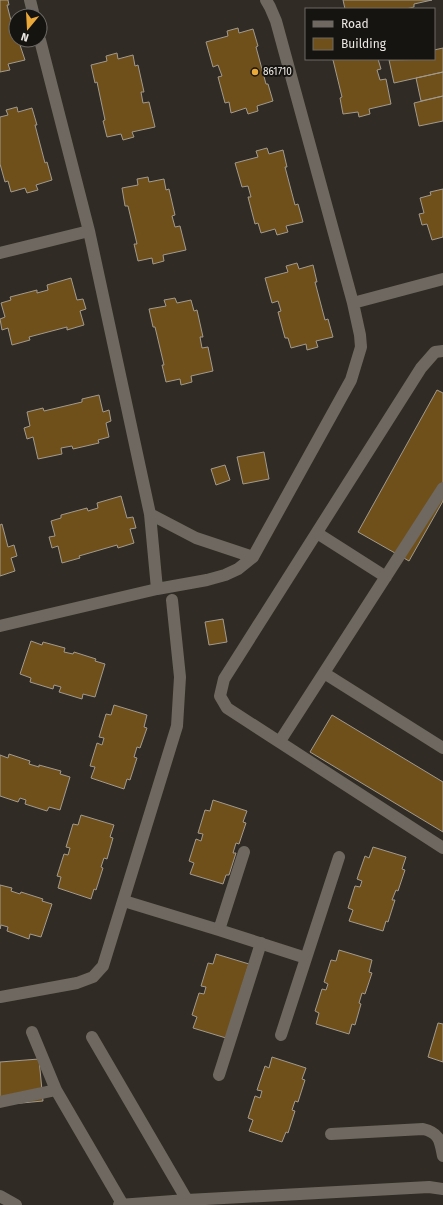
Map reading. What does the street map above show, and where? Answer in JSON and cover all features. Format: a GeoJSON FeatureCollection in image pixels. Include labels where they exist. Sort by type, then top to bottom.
{"type":"FeatureCollection","features":[{"type":"Feature","properties":{"kind":"street"},"geometry":{"type":"LineString","coordinates":[[0,626],[157,589],[207,580],[225,575],[238,569],[253,557],[351,380],[361,347],[353,303],[276,21],[266,0]]}},
{"type":"Feature","properties":{"kind":"street"},"geometry":{"type":"LineString","coordinates":[[42,48],[88,231],[150,514],[157,589]]}},
{"type":"Feature","properties":{"kind":"street"},"geometry":{"type":"LineString","coordinates":[[0,253],[88,231]]}},
{"type":"Feature","properties":{"kind":"street"},"geometry":{"type":"LineString","coordinates":[[353,303],[443,279]]}},
{"type":"Feature","properties":{"kind":"street"},"geometry":{"type":"LineString","coordinates":[[443,351],[435,352],[421,368],[224,680],[220,696],[227,708],[443,848]]}},
{"type":"Feature","properties":{"kind":"street"},"geometry":{"type":"LineString","coordinates":[[280,741],[443,488]]}},
{"type":"Feature","properties":{"kind":"street"},"geometry":{"type":"LineString","coordinates":[[150,514],[196,538],[253,557]]}},
{"type":"Feature","properties":{"kind":"street"},"geometry":{"type":"LineString","coordinates":[[317,534],[386,577]]}},
{"type":"Feature","properties":{"kind":"street"},"geometry":{"type":"LineString","coordinates":[[0,997],[77,983],[93,977],[103,966],[177,726],[180,677],[172,600]]}},
{"type":"Feature","properties":{"kind":"street"},"geometry":{"type":"LineString","coordinates":[[324,673],[443,748]]}},
{"type":"Feature","properties":{"kind":"street"},"geometry":{"type":"LineString","coordinates":[[219,930],[244,852]]}},
{"type":"Feature","properties":{"kind":"street"},"geometry":{"type":"LineString","coordinates":[[281,1035],[339,857]]}},
{"type":"Feature","properties":{"kind":"street"},"geometry":{"type":"LineString","coordinates":[[124,901],[306,958]]}},
{"type":"Feature","properties":{"kind":"street"},"geometry":{"type":"LineString","coordinates":[[219,1075],[262,943]]}},
{"type":"Feature","properties":{"kind":"street"},"geometry":{"type":"LineString","coordinates":[[32,1032],[56,1090],[123,1205]]}},
{"type":"Feature","properties":{"kind":"street"},"geometry":{"type":"LineString","coordinates":[[92,1037],[187,1200]]}},
{"type":"Feature","properties":{"kind":"street"},"geometry":{"type":"LineString","coordinates":[[0,1102],[56,1090]]}},
{"type":"Feature","properties":{"kind":"street"},"geometry":{"type":"LineString","coordinates":[[331,1134],[424,1129],[433,1131],[439,1139],[443,1156]]}},
{"type":"Feature","properties":{"kind":"street"},"geometry":{"type":"LineString","coordinates":[[429,1187],[443,1180]]}},
{"type":"Feature","properties":{"kind":"street"},"geometry":{"type":"LineString","coordinates":[[119,1205],[429,1187],[443,1189]]}},
{"type":"Feature","properties":{"kind":"street"},"geometry":{"type":"LineString","coordinates":[[0,1196],[16,1205]]}},
{"type":"Feature","properties":{"kind":"building"},"geometry":{"type":"Polygon","coordinates":[[[0,0],[8,0],[8,48],[21,48],[25,60],[8,64],[10,70],[0,72],[0,0]]]}},
{"type":"Feature","properties":{"kind":"building"},"geometry":{"type":"Polygon","coordinates":[[[343,0],[432,0],[414,4],[414,7],[410,8],[345,8],[343,0]]]}},
{"type":"Feature","properties":{"kind":"building"},"geometry":{"type":"Polygon","coordinates":[[[238,28],[239,33],[253,29],[258,46],[256,47],[266,84],[268,84],[273,101],[257,106],[258,111],[248,114],[246,108],[231,113],[229,102],[225,103],[218,77],[222,76],[218,65],[213,67],[206,42],[228,36],[227,31],[238,28]]]}},
{"type":"Feature","properties":{"kind":"building"},"geometry":{"type":"Polygon","coordinates":[[[443,48],[443,72],[394,83],[389,60],[435,60],[435,50],[443,48]]]}},
{"type":"Feature","properties":{"kind":"building"},"geometry":{"type":"Polygon","coordinates":[[[117,53],[118,59],[133,55],[135,66],[138,65],[144,92],[141,92],[143,103],[149,102],[155,127],[132,132],[134,137],[123,140],[121,134],[107,137],[97,82],[95,83],[91,65],[107,61],[106,56],[117,53]]]}},
{"type":"Feature","properties":{"kind":"building"},"geometry":{"type":"Polygon","coordinates":[[[333,60],[378,60],[381,69],[377,70],[380,80],[386,79],[391,104],[369,109],[370,114],[359,117],[358,112],[343,114],[340,98],[342,97],[333,60]]]}},
{"type":"Feature","properties":{"kind":"building"},"geometry":{"type":"Polygon","coordinates":[[[443,72],[443,96],[421,101],[416,78],[443,72]]]}},
{"type":"Feature","properties":{"kind":"building"},"geometry":{"type":"Polygon","coordinates":[[[443,96],[443,121],[419,126],[414,103],[443,96]]]}},
{"type":"Feature","properties":{"kind":"building"},"geometry":{"type":"Polygon","coordinates":[[[17,107],[18,112],[32,108],[45,163],[47,162],[52,180],[36,185],[38,190],[27,193],[25,188],[11,192],[8,181],[5,182],[0,164],[0,117],[8,115],[6,110],[17,107]]]}},
{"type":"Feature","properties":{"kind":"building"},"geometry":{"type":"Polygon","coordinates":[[[267,148],[269,154],[283,150],[287,167],[285,167],[295,205],[298,204],[303,222],[286,226],[288,232],[277,235],[275,229],[261,233],[258,223],[255,224],[248,197],[251,197],[248,186],[242,187],[235,163],[258,157],[256,151],[267,148]]]}},
{"type":"Feature","properties":{"kind":"building"},"geometry":{"type":"Polygon","coordinates":[[[148,177],[149,182],[164,179],[166,190],[169,189],[175,215],[172,216],[175,227],[180,226],[186,250],[163,255],[164,261],[153,264],[152,258],[138,261],[134,244],[137,244],[128,206],[125,206],[122,188],[138,185],[137,179],[148,177]]]}},
{"type":"Feature","properties":{"kind":"building"},"geometry":{"type":"Polygon","coordinates":[[[443,189],[443,237],[432,240],[427,224],[422,225],[419,214],[424,213],[420,198],[431,195],[430,192],[443,189]]]}},
{"type":"Feature","properties":{"kind":"building"},"geometry":{"type":"Polygon","coordinates":[[[297,263],[299,269],[313,265],[317,282],[315,282],[325,320],[328,319],[333,337],[316,341],[318,347],[307,350],[306,344],[291,348],[288,338],[285,338],[278,312],[281,311],[278,301],[272,303],[265,278],[288,272],[286,266],[297,263]]]}},
{"type":"Feature","properties":{"kind":"building"},"geometry":{"type":"Polygon","coordinates":[[[71,278],[77,300],[83,299],[86,309],[80,311],[84,325],[67,330],[67,327],[29,337],[30,340],[12,345],[8,328],[2,330],[0,319],[5,317],[1,303],[11,300],[10,297],[37,290],[37,293],[48,290],[47,285],[71,278]]]}},
{"type":"Feature","properties":{"kind":"building"},"geometry":{"type":"Polygon","coordinates":[[[175,298],[177,303],[191,300],[194,311],[197,310],[203,337],[200,337],[202,348],[208,347],[213,371],[191,376],[192,382],[181,385],[180,379],[166,382],[162,365],[164,365],[149,309],[166,306],[164,300],[175,298]]]}},
{"type":"Feature","properties":{"kind":"building"},"geometry":{"type":"Polygon","coordinates":[[[437,390],[443,393],[443,501],[409,561],[358,532],[437,390]]]}},
{"type":"Feature","properties":{"kind":"building"},"geometry":{"type":"Polygon","coordinates":[[[99,395],[103,412],[109,410],[111,421],[106,423],[109,437],[98,440],[99,443],[73,449],[72,446],[61,448],[62,454],[38,459],[33,437],[27,439],[24,428],[30,426],[27,412],[43,408],[44,411],[82,402],[82,399],[99,395]]]}},
{"type":"Feature","properties":{"kind":"building"},"geometry":{"type":"Polygon","coordinates":[[[264,452],[269,479],[243,484],[237,457],[264,452]]]}},
{"type":"Feature","properties":{"kind":"building"},"geometry":{"type":"Polygon","coordinates":[[[225,465],[230,480],[216,485],[211,469],[225,465]]]}},
{"type":"Feature","properties":{"kind":"building"},"geometry":{"type":"Polygon","coordinates":[[[121,496],[127,518],[133,517],[136,528],[130,529],[134,543],[118,548],[117,545],[79,556],[80,558],[62,563],[58,546],[52,548],[49,537],[55,536],[51,521],[61,518],[61,515],[87,508],[88,511],[98,508],[97,503],[121,496]]]}},
{"type":"Feature","properties":{"kind":"building"},"geometry":{"type":"Polygon","coordinates":[[[2,524],[8,547],[14,545],[17,556],[11,558],[15,571],[0,576],[0,525],[2,524]]]}},
{"type":"Feature","properties":{"kind":"building"},"geometry":{"type":"Polygon","coordinates":[[[223,619],[227,642],[209,645],[205,622],[223,619]]]}},
{"type":"Feature","properties":{"kind":"building"},"geometry":{"type":"Polygon","coordinates":[[[31,641],[42,645],[43,642],[65,648],[64,652],[73,654],[74,652],[96,659],[95,661],[105,664],[95,697],[83,694],[82,699],[59,692],[61,687],[54,685],[53,689],[30,682],[31,678],[20,674],[31,641]]]}},
{"type":"Feature","properties":{"kind":"building"},"geometry":{"type":"Polygon","coordinates":[[[114,705],[147,715],[144,727],[147,728],[140,748],[137,747],[134,757],[137,758],[130,780],[127,779],[124,789],[91,778],[95,767],[90,766],[97,743],[102,745],[104,738],[99,737],[106,714],[111,715],[114,705]]]}},
{"type":"Feature","properties":{"kind":"building"},"geometry":{"type":"Polygon","coordinates":[[[332,715],[443,782],[443,832],[310,752],[332,715]]]}},
{"type":"Feature","properties":{"kind":"building"},"geometry":{"type":"Polygon","coordinates":[[[9,754],[30,761],[29,764],[61,771],[60,774],[70,777],[60,810],[49,807],[47,811],[25,804],[26,800],[20,798],[18,802],[0,796],[0,755],[8,758],[9,754]]]}},
{"type":"Feature","properties":{"kind":"building"},"geometry":{"type":"Polygon","coordinates":[[[213,800],[247,811],[243,822],[246,823],[239,844],[236,843],[233,853],[236,853],[229,875],[226,875],[223,884],[190,874],[194,863],[189,861],[196,839],[201,841],[203,834],[198,833],[205,810],[210,811],[213,800]]]}},
{"type":"Feature","properties":{"kind":"building"},"geometry":{"type":"Polygon","coordinates":[[[81,815],[114,825],[110,837],[113,838],[107,859],[104,858],[101,867],[103,868],[96,890],[94,889],[91,899],[58,888],[61,877],[57,876],[64,854],[68,855],[70,848],[66,847],[73,824],[78,825],[81,815]]]}},
{"type":"Feature","properties":{"kind":"building"},"geometry":{"type":"Polygon","coordinates":[[[373,847],[406,857],[402,869],[405,870],[398,891],[396,890],[392,900],[395,900],[388,922],[386,921],[383,931],[349,921],[353,910],[348,908],[355,886],[360,887],[362,881],[357,879],[365,856],[369,858],[373,847]]]}},
{"type":"Feature","properties":{"kind":"building"},"geometry":{"type":"Polygon","coordinates":[[[0,885],[12,888],[11,891],[20,894],[21,892],[43,899],[42,901],[52,904],[41,937],[30,934],[29,939],[7,931],[8,927],[1,925],[0,929],[0,885]]]}},
{"type":"Feature","properties":{"kind":"building"},"geometry":{"type":"Polygon","coordinates":[[[339,950],[372,960],[369,972],[372,973],[365,994],[362,993],[359,1003],[361,1004],[355,1025],[352,1024],[349,1034],[316,1024],[319,1013],[315,1011],[322,989],[326,990],[328,984],[324,982],[331,960],[336,961],[339,950]]]}},
{"type":"Feature","properties":{"kind":"building"},"geometry":{"type":"Polygon","coordinates":[[[216,954],[249,964],[226,1038],[193,1028],[197,1017],[192,1015],[199,993],[204,994],[206,987],[201,986],[208,963],[213,964],[216,954]]]}},
{"type":"Feature","properties":{"kind":"building"},"geometry":{"type":"Polygon","coordinates":[[[438,1023],[443,1024],[443,1062],[428,1057],[438,1023]]]}},
{"type":"Feature","properties":{"kind":"building"},"geometry":{"type":"Polygon","coordinates":[[[272,1057],[306,1068],[302,1079],[305,1080],[298,1102],[295,1101],[292,1110],[295,1111],[288,1133],[286,1132],[282,1142],[249,1131],[253,1120],[248,1118],[255,1096],[260,1098],[262,1091],[257,1090],[265,1066],[269,1068],[272,1057]]]}},
{"type":"Feature","properties":{"kind":"building"},"geometry":{"type":"Polygon","coordinates":[[[39,1059],[43,1101],[0,1105],[0,1062],[39,1059]]]}},
{"type":"Feature","properties":{"kind":"place","name":"861710"},"geometry":{"type":"Point","coordinates":[255,72]}}]}
